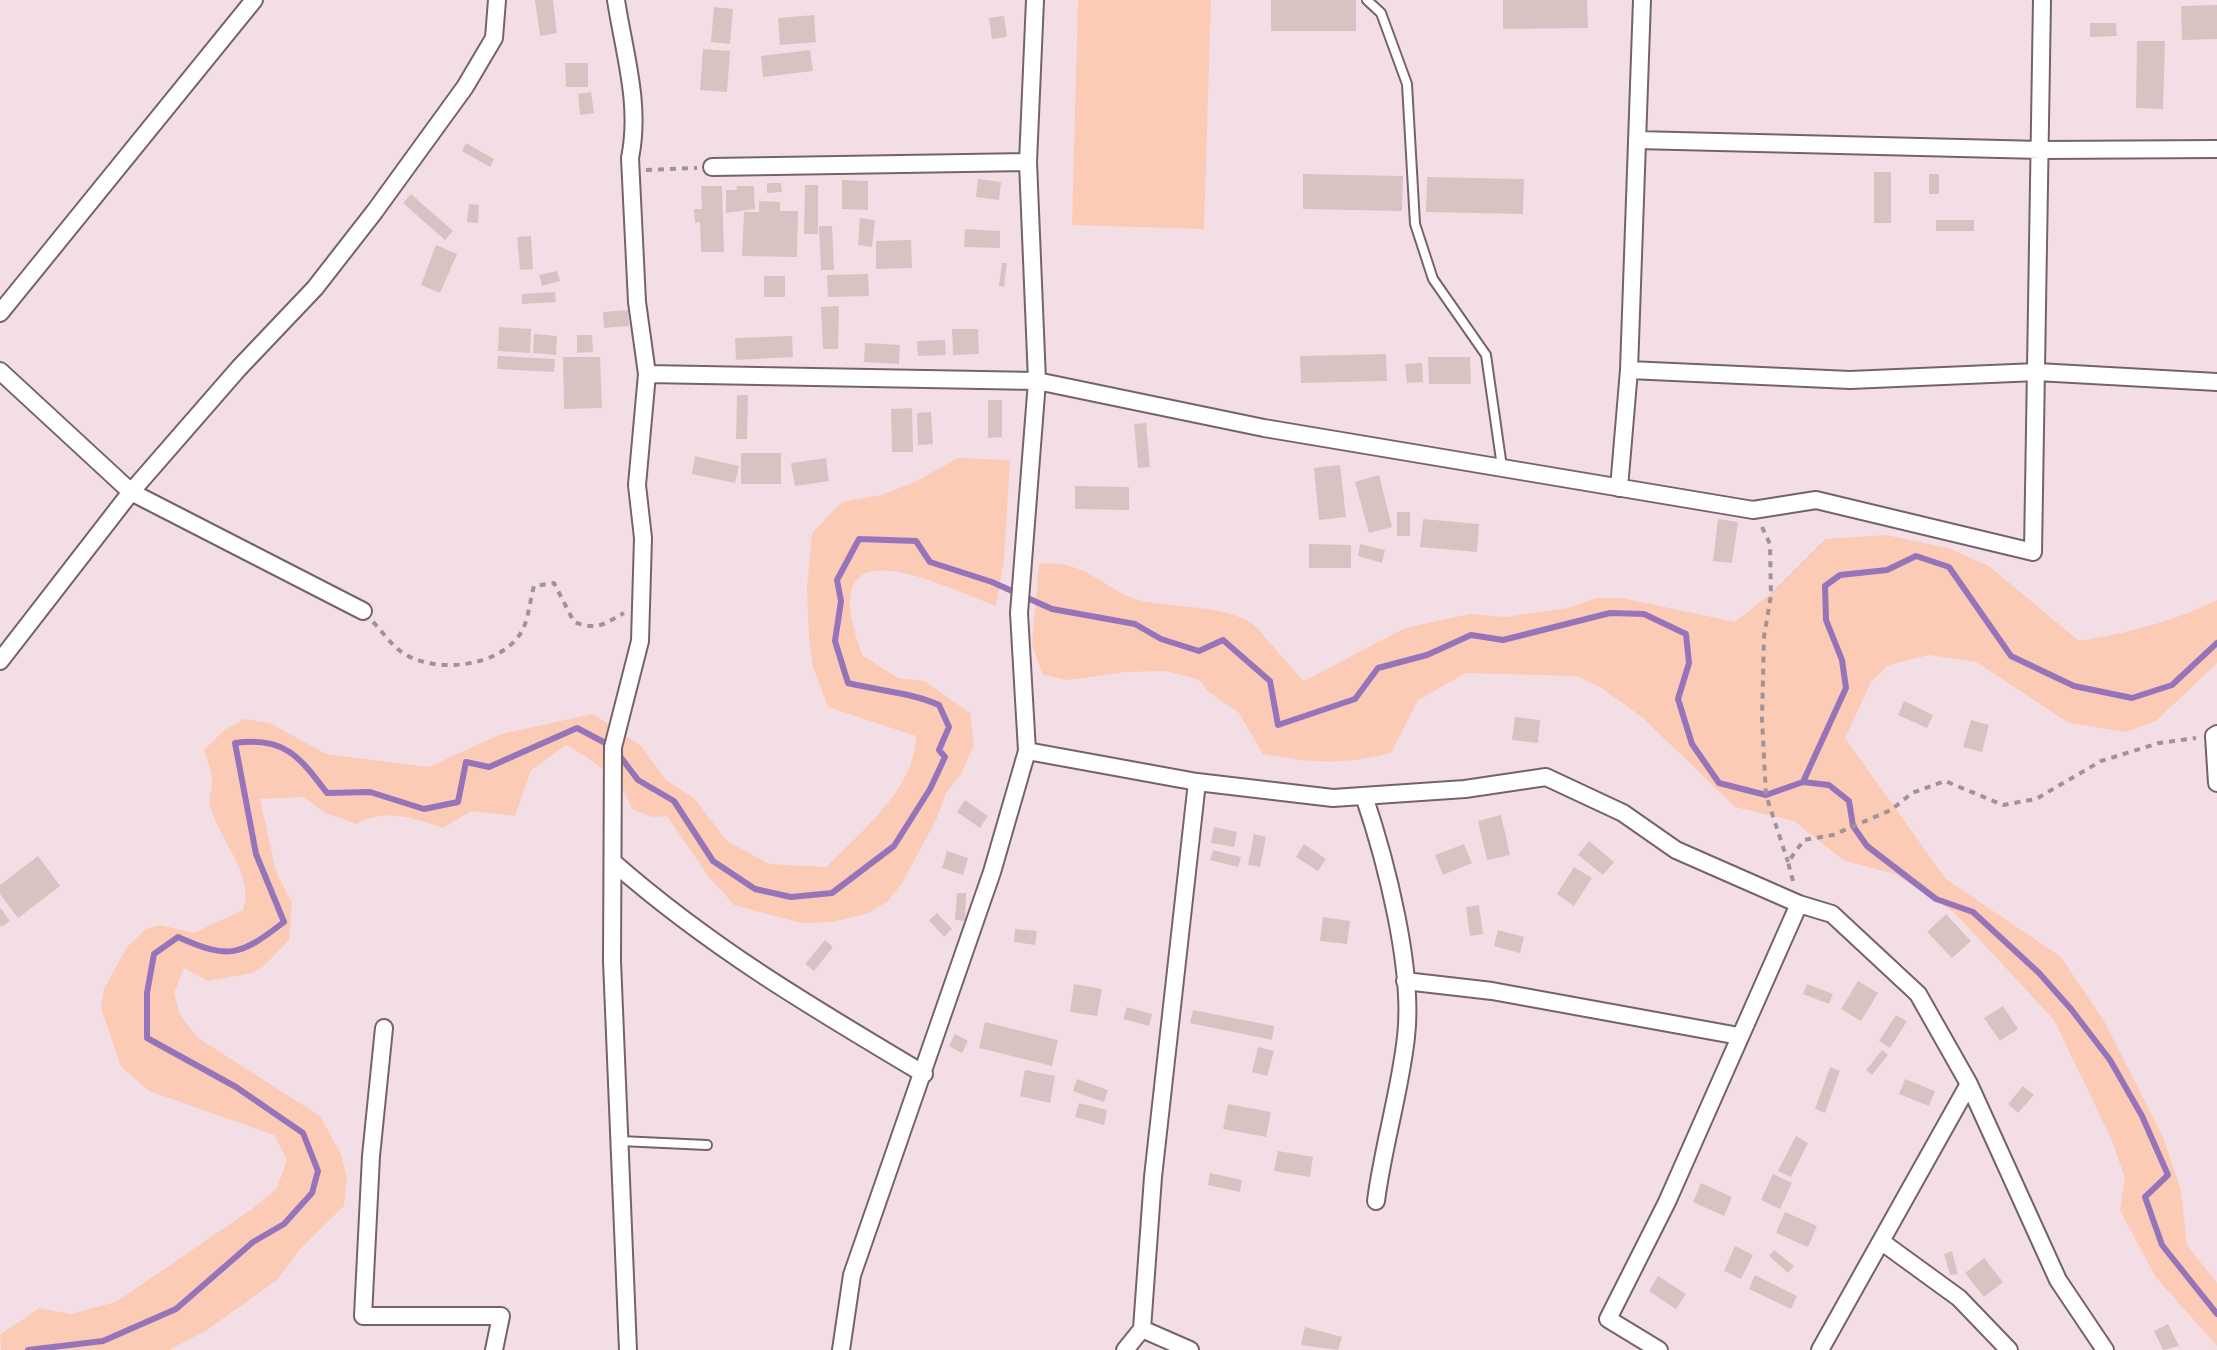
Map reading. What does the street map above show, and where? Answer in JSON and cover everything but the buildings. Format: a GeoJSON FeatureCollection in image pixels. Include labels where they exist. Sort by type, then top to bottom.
{"type":"FeatureCollection","features":[{"type":"Feature","properties":{"kind":"street"},"geometry":{"type":"LineString","coordinates":[[0,313],[254,0]]}},
{"type":"Feature","properties":{"kind":"street"},"geometry":{"type":"LineString","coordinates":[[0,661],[131,492],[239,368],[315,288],[375,211],[465,87],[494,38],[497,0]]}},
{"type":"Feature","properties":{"kind":"street"},"geometry":{"type":"LineString","coordinates":[[616,0],[632,89],[631,170],[637,302],[647,374],[637,485],[643,538],[640,641],[613,747],[612,961],[628,1350]]}},
{"type":"Feature","properties":{"kind":"street"},"geometry":{"type":"LineString","coordinates":[[841,1350],[852,1275],[992,872],[1027,751],[1019,613],[1037,381],[1028,162],[1035,0]]}},
{"type":"Feature","properties":{"kind":"street"},"geometry":{"type":"LineString","coordinates":[[1619,488],[1629,370],[1642,0]]}},
{"type":"Feature","properties":{"kind":"street"},"geometry":{"type":"LineString","coordinates":[[647,374],[1037,381],[1264,428],[1753,510],[1816,500],[2033,552],[2042,0]]}},
{"type":"Feature","properties":{"kind":"street"},"geometry":{"type":"LineString","coordinates":[[1637,140],[2041,150],[2217,149]]}},
{"type":"Feature","properties":{"kind":"street"},"geometry":{"type":"LineString","coordinates":[[712,167],[1028,162]]}},
{"type":"Feature","properties":{"kind":"street"},"geometry":{"type":"LineString","coordinates":[[1629,370],[1850,380],[2037,372],[2217,382]]}},
{"type":"Feature","properties":{"kind":"street"},"geometry":{"type":"LineString","coordinates":[[0,371],[131,492],[363,611]]}},
{"type":"Feature","properties":{"kind":"street"},"geometry":{"type":"LineString","coordinates":[[2216,735],[2217,783]]}},
{"type":"Feature","properties":{"kind":"street"},"geometry":{"type":"LineString","coordinates":[[1027,751],[1197,782],[1333,798],[1465,789],[1546,777],[1623,813],[1676,850],[1799,904],[1832,914],[1918,994],[1969,1084],[2058,1280],[2103,1349]]}},
{"type":"Feature","properties":{"kind":"street"},"geometry":{"type":"LineString","coordinates":[[1125,1350],[1142,1329],[1153,1177],[1197,782]]}},
{"type":"Feature","properties":{"kind":"street"},"geometry":{"type":"LineString","coordinates":[[1364,796],[1386,860],[1405,981],[1406,1036],[1376,1201]]}},
{"type":"Feature","properties":{"kind":"street"},"geometry":{"type":"LineString","coordinates":[[613,862],[665,908],[770,983],[924,1074]]}},
{"type":"Feature","properties":{"kind":"street"},"geometry":{"type":"LineString","coordinates":[[1659,1350],[1608,1319],[1667,1202],[1799,904]]}},
{"type":"Feature","properties":{"kind":"street"},"geometry":{"type":"LineString","coordinates":[[1405,981],[1492,991],[1739,1036]]}},
{"type":"Feature","properties":{"kind":"street"},"geometry":{"type":"LineString","coordinates":[[384,1028],[371,1156],[363,1316],[501,1316],[494,1350]]}},
{"type":"Feature","properties":{"kind":"street"},"geometry":{"type":"LineString","coordinates":[[1820,1350],[1969,1084]]}},
{"type":"Feature","properties":{"kind":"street"},"geometry":{"type":"LineString","coordinates":[[1882,1242],[1959,1298],[2009,1350]]}},
{"type":"Feature","properties":{"kind":"street"},"geometry":{"type":"LineString","coordinates":[[1142,1329],[1190,1350]]}},
{"type":"Feature","properties":{"kind":"lane"},"geometry":{"type":"LineString","coordinates":[[1367,0],[1381,13],[1407,84],[1415,224],[1433,279],[1486,355],[1502,468]]}},
{"type":"Feature","properties":{"kind":"lane"},"geometry":{"type":"LineString","coordinates":[[620,1141],[707,1145]]}},
{"type":"Feature","properties":{"kind":"path"},"geometry":{"type":"LineString","coordinates":[[631,170],[712,167]]}},
{"type":"Feature","properties":{"kind":"path"},"geometry":{"type":"LineString","coordinates":[[1753,510],[1770,544],[1771,595],[1764,637],[1762,719],[1766,795],[1799,904]]}},
{"type":"Feature","properties":{"kind":"path"},"geometry":{"type":"LineString","coordinates":[[363,611],[400,651],[425,661],[469,665],[492,656],[522,630],[534,586],[554,583],[574,622],[589,627],[607,624],[641,605]]}},
{"type":"Feature","properties":{"kind":"path"},"geometry":{"type":"LineString","coordinates":[[1788,862],[1804,840],[1833,835],[1891,810],[1912,793],[1945,781],[2003,805],[2036,799],[2101,761],[2159,743],[2216,735]]}},
{"type":"Feature","properties":{"kind":"shaded area"},"geometry":{"type":"Polygon","coordinates":[[[1078,0],[1211,0],[1204,229],[1072,225],[1078,0]]]}},
{"type":"Feature","properties":{"kind":"shaded area"},"geometry":{"type":"Polygon","coordinates":[[[958,458],[1010,460],[1004,561],[996,606],[940,584],[885,571],[865,574],[853,587],[851,614],[863,656],[898,678],[924,681],[970,713],[974,745],[961,774],[946,793],[936,820],[902,883],[888,901],[869,913],[832,922],[801,923],[734,905],[709,877],[667,816],[652,817],[632,809],[613,779],[566,745],[531,770],[515,816],[471,811],[443,828],[410,818],[389,816],[378,816],[357,824],[326,813],[303,797],[260,799],[276,872],[292,903],[289,940],[264,966],[252,973],[208,981],[184,968],[174,993],[180,1015],[198,1038],[320,1116],[341,1154],[347,1178],[344,1206],[299,1250],[277,1280],[207,1330],[169,1350],[1,1350],[0,1335],[39,1308],[71,1314],[116,1302],[252,1209],[277,1188],[287,1160],[274,1135],[149,1091],[121,1067],[101,1008],[104,989],[127,947],[146,929],[160,925],[194,933],[243,910],[244,883],[214,819],[210,802],[212,776],[204,750],[223,731],[244,719],[270,723],[326,754],[429,767],[501,734],[593,714],[641,746],[665,779],[695,799],[727,841],[769,864],[827,867],[897,791],[907,774],[916,736],[828,707],[813,667],[809,640],[807,588],[812,533],[842,502],[881,495],[915,482],[958,458]]]}},
{"type":"Feature","properties":{"kind":"shaded area"},"geometry":{"type":"Polygon","coordinates":[[[1886,535],[1948,548],[1989,566],[2079,641],[2150,626],[2217,600],[2217,663],[2156,721],[2126,732],[2069,723],[1976,662],[1929,655],[1889,665],[1871,682],[1845,738],[1946,879],[2061,957],[2104,1021],[2163,1137],[2181,1190],[2187,1245],[2217,1283],[2217,1346],[2155,1276],[2120,1210],[2125,1178],[2111,1138],[2054,1020],[1954,912],[1895,874],[1845,861],[1794,821],[1735,807],[1643,718],[1603,689],[1577,676],[1466,673],[1418,700],[1391,753],[1342,761],[1312,761],[1263,754],[1239,713],[1208,691],[1200,681],[1165,671],[1126,672],[1068,680],[1043,675],[1032,645],[1039,564],[1072,567],[1132,598],[1213,610],[1250,622],[1304,681],[1405,628],[1470,614],[1506,617],[1567,608],[1597,598],[1622,598],[1735,622],[1768,596],[1825,539],[1886,535]]]}},
{"type":"Feature","properties":{"kind":"waterway"},"geometry":{"type":"LineString","coordinates":[[28,1350],[103,1341],[176,1309],[253,1242],[284,1224],[312,1193],[318,1171],[303,1133],[236,1087],[147,1038],[147,993],[154,954],[178,937],[210,949],[234,951],[256,942],[284,922],[256,854],[235,743],[278,746],[299,759],[327,793],[370,792],[424,809],[458,802],[466,762],[489,767],[577,728],[613,747],[638,780],[674,801],[713,861],[755,889],[791,897],[832,893],[894,846],[930,789],[945,757],[939,750],[949,727],[939,705],[905,694],[848,683],[835,641],[841,601],[837,580],[859,539],[916,541],[930,562],[992,582],[1052,609],[1135,624],[1161,639],[1199,651],[1223,640],[1270,681],[1278,725],[1355,699],[1378,668],[1427,655],[1471,635],[1503,640],[1610,613],[1644,614],[1686,634],[1689,663],[1678,699],[1692,744],[1719,783],[1766,795],[1803,782],[1846,688],[1842,660],[1826,620],[1825,586],[1840,575],[1887,570],[1916,556],[1949,567],[2011,656],[2074,686],[2132,698],[2172,685],[2217,643]]}},
{"type":"Feature","properties":{"kind":"waterway"},"geometry":{"type":"LineString","coordinates":[[1803,782],[1829,785],[1849,801],[1853,826],[1867,846],[1936,899],[1973,912],[2039,973],[2071,1009],[2110,1060],[2142,1116],[2168,1175],[2145,1197],[2162,1245],[2217,1314]]}}]}
